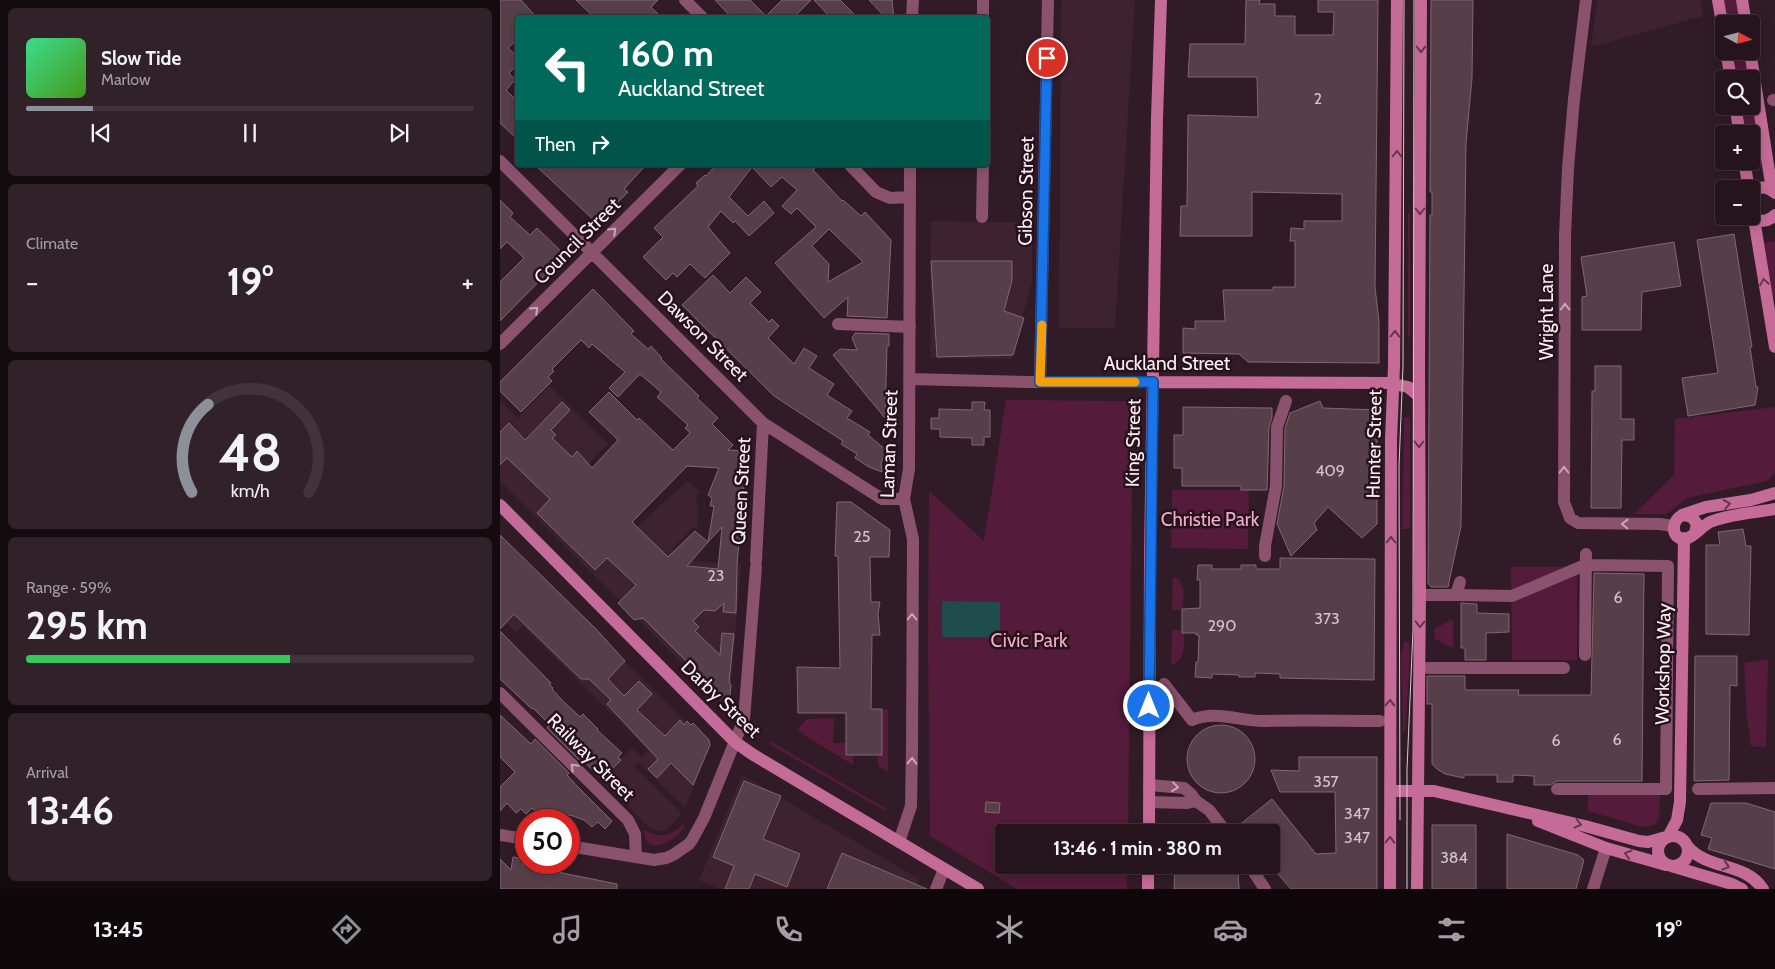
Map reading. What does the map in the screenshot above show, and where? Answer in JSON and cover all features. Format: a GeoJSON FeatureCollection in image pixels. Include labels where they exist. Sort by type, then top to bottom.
{"type":"FeatureCollection","features":[{"type":"Feature","properties":{"kind":"main road","name":"King Street"},"geometry":{"type":"LineString","coordinates":[[1148,824],[1153,382],[1161,0]]}},
{"type":"Feature","properties":{"kind":"main road","name":"King Street"},"geometry":{"type":"LineString","coordinates":[[1159,54],[1168,0]]}},
{"type":"Feature","properties":{"kind":"main road","name":"Hunter Street"},"geometry":{"type":"LineString","coordinates":[[1390,889],[1392,440],[1397,0]]}},
{"type":"Feature","properties":{"kind":"main road"},"geometry":{"type":"LineString","coordinates":[[1417,889],[1420,594],[1421,0]]}},
{"type":"Feature","properties":{"kind":"main road"},"geometry":{"type":"LineString","coordinates":[[1718,0],[1721,15]]}},
{"type":"Feature","properties":{"kind":"main road"},"geometry":{"type":"LineString","coordinates":[[1742,0],[1744,15]]}},
{"type":"Feature","properties":{"kind":"main road"},"geometry":{"type":"LineString","coordinates":[[1752,60],[1774,191],[1760,187]]}},
{"type":"Feature","properties":{"kind":"main road"},"geometry":{"type":"LineString","coordinates":[[1760,220],[1764,221],[1775,215]]}},
{"type":"Feature","properties":{"kind":"main road"},"geometry":{"type":"LineString","coordinates":[[1753,225],[1775,348]]}},
{"type":"Feature","properties":{"kind":"main road","name":"Auckland Street"},"geometry":{"type":"LineString","coordinates":[[1153,382],[1394,383],[1411,388],[1419,396]]}},
{"type":"Feature","properties":{"kind":"main road"},"geometry":{"type":"LineString","coordinates":[[1677,521],[1706,507],[1751,500],[1775,493]]}},
{"type":"Feature","properties":{"kind":"main road","name":"Darby Street"},"geometry":{"type":"LineString","coordinates":[[500,506],[736,742],[752,754],[978,889]]}},
{"type":"Feature","properties":{"kind":"main road"},"geometry":{"type":"LineString","coordinates":[[1677,521],[1677,535],[1690,536],[1705,524],[1717,520],[1775,509]]}},
{"type":"Feature","properties":{"kind":"main road"},"geometry":{"type":"LineString","coordinates":[[1677,521],[1686,515],[1694,519],[1697,524],[1690,536]]}},
{"type":"Feature","properties":{"kind":"main road","name":"Workshop Way"},"geometry":{"type":"LineString","coordinates":[[1687,845],[1681,790],[1681,661],[1690,536]]}},
{"type":"Feature","properties":{"kind":"main road","name":"Workshop Way"},"geometry":{"type":"LineString","coordinates":[[1667,836],[1675,825],[1681,790]]}},
{"type":"Feature","properties":{"kind":"main road"},"geometry":{"type":"LineString","coordinates":[[1391,791],[1434,792],[1535,814],[1639,841],[1648,842],[1667,836],[1680,837],[1693,852],[1705,860],[1748,875],[1762,889]]}},
{"type":"Feature","properties":{"kind":"main road"},"geometry":{"type":"LineString","coordinates":[[1513,810],[1606,848],[1732,884],[1742,889]]}},
{"type":"Feature","properties":{"kind":"main road"},"geometry":{"type":"LineString","coordinates":[[1606,848],[1610,833]]}},
{"type":"Feature","properties":{"kind":"main road"},"geometry":{"type":"LineString","coordinates":[[1667,836],[1660,844],[1658,852],[1660,859],[1668,865],[1679,865],[1685,861],[1688,853],[1687,845]]}},
{"type":"Feature","properties":{"kind":"main road"},"geometry":{"type":"LineString","coordinates":[[1148,874],[1148,889]]}},
{"type":"Feature","properties":{"kind":"street"},"geometry":{"type":"LineString","coordinates":[[686,0],[700,15]]}},
{"type":"Feature","properties":{"kind":"street"},"geometry":{"type":"LineString","coordinates":[[912,15],[913,0]]}},
{"type":"Feature","properties":{"kind":"street"},"geometry":{"type":"LineString","coordinates":[[983,15],[984,0]]}},
{"type":"Feature","properties":{"kind":"street","name":"Gibson Street"},"geometry":{"type":"LineString","coordinates":[[1040,382],[1048,0]]}},
{"type":"Feature","properties":{"kind":"street","name":"Wright Lane"},"geometry":{"type":"LineString","coordinates":[[1586,0],[1568,168],[1564,497],[1566,510],[1572,521],[1582,524],[1657,524],[1677,521]]}},
{"type":"Feature","properties":{"kind":"street","name":"Dawson Street"},"geometry":{"type":"LineString","coordinates":[[500,161],[763,423],[882,499],[904,499]]}},
{"type":"Feature","properties":{"kind":"street","name":"Council Street"},"geometry":{"type":"LineString","coordinates":[[500,344],[678,167]]}},
{"type":"Feature","properties":{"kind":"street"},"geometry":{"type":"LineString","coordinates":[[852,167],[876,192],[890,198],[910,197]]}},
{"type":"Feature","properties":{"kind":"street","name":"Laman Street"},"geometry":{"type":"LineString","coordinates":[[899,842],[911,806],[912,749],[913,539],[904,499],[909,469],[910,167]]}},
{"type":"Feature","properties":{"kind":"street"},"geometry":{"type":"LineString","coordinates":[[982,217],[983,167]]}},
{"type":"Feature","properties":{"kind":"street"},"geometry":{"type":"LineString","coordinates":[[838,324],[910,327]]}},
{"type":"Feature","properties":{"kind":"street","name":"Auckland Street"},"geometry":{"type":"LineString","coordinates":[[910,379],[1153,382]]}},
{"type":"Feature","properties":{"kind":"street"},"geometry":{"type":"LineString","coordinates":[[1265,556],[1265,546],[1276,486],[1277,427],[1286,401]]}},
{"type":"Feature","properties":{"kind":"street","name":"Queen Street"},"geometry":{"type":"LineString","coordinates":[[580,848],[654,860],[666,858],[689,844],[704,818],[736,742],[745,714],[756,564],[763,423]]}},
{"type":"Feature","properties":{"kind":"street"},"geometry":{"type":"LineString","coordinates":[[1585,655],[1586,560]]}},
{"type":"Feature","properties":{"kind":"street"},"geometry":{"type":"LineString","coordinates":[[1420,594],[1458,588],[1512,596],[1586,560],[1668,566],[1666,789],[1557,789]]}},
{"type":"Feature","properties":{"kind":"street"},"geometry":{"type":"LineString","coordinates":[[1428,668],[1564,668]]}},
{"type":"Feature","properties":{"kind":"street"},"geometry":{"type":"LineString","coordinates":[[1164,684],[1192,720],[1202,716],[1221,715],[1260,720],[1380,721]]}},
{"type":"Feature","properties":{"kind":"street","name":"Railway Street"},"geometry":{"type":"LineString","coordinates":[[500,693],[632,826],[636,834],[636,857]]}},
{"type":"Feature","properties":{"kind":"street"},"geometry":{"type":"LineString","coordinates":[[1149,785],[1184,788],[1196,801],[1209,810],[1220,824]]}},
{"type":"Feature","properties":{"kind":"street"},"geometry":{"type":"LineString","coordinates":[[1698,789],[1775,788]]}},
{"type":"Feature","properties":{"kind":"street"},"geometry":{"type":"LineString","coordinates":[[1149,802],[1186,803],[1196,801]]}},
{"type":"Feature","properties":{"kind":"street"},"geometry":{"type":"LineString","coordinates":[[500,834],[515,837]]}},
{"type":"Feature","properties":{"kind":"street"},"geometry":{"type":"LineString","coordinates":[[1593,889],[1606,848]]}},
{"type":"Feature","properties":{"kind":"street"},"geometry":{"type":"LineString","coordinates":[[936,889],[944,869]]}},
{"type":"Feature","properties":{"kind":"street"},"geometry":{"type":"LineString","coordinates":[[1255,874],[1265,889]]}},
{"type":"Feature","properties":{"kind":"shaded area"},"geometry":{"type":"Polygon","coordinates":[[[1061,0],[1135,0],[1115,328],[1059,328],[1061,0]]]}},
{"type":"Feature","properties":{"kind":"shaded area"},"geometry":{"type":"Polygon","coordinates":[[[1597,0],[1700,0],[1703,16],[1591,47],[1597,0]]]}},
{"type":"Feature","properties":{"kind":"shaded area"},"geometry":{"type":"Polygon","coordinates":[[[931,221],[1032,223],[1032,280],[1012,359],[930,358],[931,221]]]}},
{"type":"Feature","properties":{"kind":"shaded area"},"geometry":{"type":"Polygon","coordinates":[[[549,386],[608,444],[579,473],[634,530],[687,481],[700,491],[696,499],[699,511],[697,527],[696,529],[693,527],[672,549],[686,560],[741,565],[729,707],[727,708],[500,481],[500,401],[518,418],[549,386]]]}},
{"type":"Feature","properties":{"kind":"shaded area"},"geometry":{"type":"Polygon","coordinates":[[[500,538],[710,746],[685,808],[638,762],[634,766],[682,813],[667,830],[659,831],[650,828],[601,780],[632,748],[642,757],[648,750],[523,626],[516,632],[500,616],[500,538]]]}},
{"type":"Feature","properties":{"kind":"shaded area"},"geometry":{"type":"Polygon","coordinates":[[[942,601],[1000,602],[1000,637],[942,637],[942,601]]]}},
{"type":"Feature","properties":{"kind":"shaded area"},"geometry":{"type":"Polygon","coordinates":[[[742,775],[919,879],[914,889],[719,889],[699,880],[742,775]]]}},
{"type":"Feature","properties":{"kind":"green space"},"geometry":{"type":"Polygon","coordinates":[[[1724,0],[1739,0],[1742,15],[1726,15],[1724,0]]]}},
{"type":"Feature","properties":{"kind":"green space"},"geometry":{"type":"Polygon","coordinates":[[[1733,60],[1749,60],[1750,70],[1735,70],[1733,60]]]}},
{"type":"Feature","properties":{"kind":"green space"},"geometry":{"type":"Polygon","coordinates":[[[1742,115],[1756,115],[1758,125],[1743,125],[1742,115]]]}},
{"type":"Feature","properties":{"kind":"green space"},"geometry":{"type":"Polygon","coordinates":[[[1760,137],[1764,160],[1760,161],[1760,137]]]}},
{"type":"Feature","properties":{"kind":"green space"},"geometry":{"type":"Polygon","coordinates":[[[1408,213],[1410,213],[1410,337],[1408,337],[1408,213]]]}},
{"type":"Feature","properties":{"kind":"green space"},"geometry":{"type":"Polygon","coordinates":[[[1775,241],[1775,297],[1772,297],[1763,243],[1775,241]]]}},
{"type":"Feature","properties":{"kind":"green space","name":"Civic Park"},"geometry":{"type":"Polygon","coordinates":[[[1006,400],[1133,401],[1128,824],[995,824],[995,874],[1127,874],[1127,889],[1017,889],[930,836],[929,491],[984,541],[1006,400]]]}},
{"type":"Feature","properties":{"kind":"green space"},"geometry":{"type":"Polygon","coordinates":[[[1775,407],[1775,473],[1767,481],[1687,498],[1667,514],[1634,514],[1674,475],[1675,419],[1775,407]]]}},
{"type":"Feature","properties":{"kind":"green space"},"geometry":{"type":"Polygon","coordinates":[[[1404,417],[1410,417],[1410,529],[1402,529],[1404,417]]]}},
{"type":"Feature","properties":{"kind":"green space","name":"Christie Park"},"geometry":{"type":"Polygon","coordinates":[[[1172,490],[1249,490],[1248,549],[1171,548],[1172,490]]]}},
{"type":"Feature","properties":{"kind":"green space"},"geometry":{"type":"Polygon","coordinates":[[[1511,567],[1577,567],[1577,660],[1512,660],[1511,567]]]}},
{"type":"Feature","properties":{"kind":"green space"},"geometry":{"type":"Polygon","coordinates":[[[1173,577],[1179,579],[1184,591],[1182,610],[1172,610],[1173,577]]]}},
{"type":"Feature","properties":{"kind":"green space"},"geometry":{"type":"Polygon","coordinates":[[[1453,619],[1453,648],[1435,639],[1434,629],[1453,619]]]}},
{"type":"Feature","properties":{"kind":"green space"},"geometry":{"type":"Polygon","coordinates":[[[1172,630],[1182,630],[1184,633],[1184,643],[1182,656],[1176,663],[1171,665],[1172,630]]]}},
{"type":"Feature","properties":{"kind":"green space"},"geometry":{"type":"Polygon","coordinates":[[[1404,641],[1409,642],[1410,656],[1405,733],[1403,732],[1401,656],[1404,641]]]}},
{"type":"Feature","properties":{"kind":"green space"},"geometry":{"type":"Polygon","coordinates":[[[1768,659],[1766,747],[1751,746],[1747,718],[1744,663],[1768,659]]]}},
{"type":"Feature","properties":{"kind":"green space"},"geometry":{"type":"Polygon","coordinates":[[[882,709],[888,710],[888,772],[878,766],[878,755],[882,755],[882,709]]]}},
{"type":"Feature","properties":{"kind":"green space"},"geometry":{"type":"Polygon","coordinates":[[[834,718],[833,743],[846,743],[853,755],[853,765],[804,735],[798,729],[807,719],[834,718]]]}},
{"type":"Feature","properties":{"kind":"green space"},"geometry":{"type":"Polygon","coordinates":[[[770,741],[885,808],[885,811],[769,744],[770,741]]]}},
{"type":"Feature","properties":{"kind":"green space"},"geometry":{"type":"Polygon","coordinates":[[[1588,794],[1660,795],[1659,819],[1654,825],[1642,827],[1588,811],[1588,794]]]}},
{"type":"Feature","properties":{"kind":"green space"},"geometry":{"type":"Polygon","coordinates":[[[683,824],[685,826],[682,830],[667,842],[653,846],[646,841],[645,830],[655,835],[665,835],[683,824]]]}},
{"type":"Feature","properties":{"kind":"building"},"geometry":{"type":"Polygon","coordinates":[[[500,0],[521,0],[534,15],[515,15],[515,42],[508,48],[515,54],[515,67],[509,73],[515,80],[506,90],[515,99],[515,137],[500,123],[500,0]]]}},
{"type":"Feature","properties":{"kind":"building"},"geometry":{"type":"Polygon","coordinates":[[[576,0],[658,0],[651,7],[659,15],[592,15],[576,0]]]}},
{"type":"Feature","properties":{"kind":"building"},"geometry":{"type":"Polygon","coordinates":[[[715,0],[750,0],[765,15],[729,15],[715,0]]]}},
{"type":"Feature","properties":{"kind":"building"},"geometry":{"type":"Polygon","coordinates":[[[782,0],[811,0],[796,15],[767,15],[782,0]]]}},
{"type":"Feature","properties":{"kind":"building"},"geometry":{"type":"Polygon","coordinates":[[[814,0],[840,0],[855,15],[828,15],[814,0]]]}},
{"type":"Feature","properties":{"kind":"building"},"geometry":{"type":"Polygon","coordinates":[[[869,0],[892,0],[894,15],[883,15],[869,0]]]}},
{"type":"Feature","properties":{"kind":"building"},"geometry":{"type":"Polygon","coordinates":[[[1246,0],[1260,0],[1259,4],[1275,4],[1275,16],[1295,16],[1295,35],[1333,35],[1334,12],[1318,12],[1318,0],[1378,0],[1375,287],[1379,322],[1379,363],[1248,362],[1239,354],[1183,353],[1183,328],[1195,329],[1195,321],[1225,321],[1223,290],[1273,290],[1273,287],[1295,287],[1295,241],[1290,241],[1291,228],[1304,229],[1304,221],[1342,221],[1342,194],[1252,192],[1252,236],[1180,236],[1181,206],[1187,206],[1188,115],[1258,117],[1257,77],[1188,77],[1190,44],[1245,44],[1246,0]]]}},
{"type":"Feature","properties":{"kind":"building"},"geometry":{"type":"Polygon","coordinates":[[[1431,0],[1473,0],[1472,78],[1466,143],[1461,526],[1448,587],[1431,587],[1428,583],[1430,215],[1432,215],[1432,192],[1430,192],[1431,0]]]}},
{"type":"Feature","properties":{"kind":"building"},"geometry":{"type":"Polygon","coordinates":[[[537,167],[644,167],[624,189],[628,192],[597,223],[537,167]]]}},
{"type":"Feature","properties":{"kind":"building"},"geometry":{"type":"Polygon","coordinates":[[[714,167],[752,167],[729,197],[748,216],[764,201],[774,213],[749,236],[735,221],[733,223],[721,211],[708,227],[730,253],[705,278],[690,264],[677,277],[673,273],[666,280],[643,257],[663,237],[654,228],[698,186],[696,183],[714,167]]]}},
{"type":"Feature","properties":{"kind":"building"},"geometry":{"type":"Polygon","coordinates":[[[752,167],[815,167],[813,170],[842,201],[861,216],[865,212],[891,240],[887,318],[847,316],[848,297],[824,318],[775,263],[816,227],[797,208],[791,214],[782,206],[797,190],[782,177],[771,187],[752,167]],[[829,229],[812,246],[829,264],[828,282],[863,262],[829,229]]]}},
{"type":"Feature","properties":{"kind":"building"},"geometry":{"type":"Polygon","coordinates":[[[500,200],[513,213],[510,217],[530,235],[537,228],[565,255],[500,321],[500,282],[524,258],[507,242],[500,249],[500,200]]]}},
{"type":"Feature","properties":{"kind":"building"},"geometry":{"type":"Polygon","coordinates":[[[1734,234],[1752,347],[1750,347],[1756,387],[1758,387],[1755,405],[1688,416],[1682,378],[1718,373],[1697,240],[1734,234]]]}},
{"type":"Feature","properties":{"kind":"building"},"geometry":{"type":"Polygon","coordinates":[[[1674,242],[1681,286],[1642,292],[1641,330],[1582,330],[1582,297],[1587,296],[1581,257],[1674,242]]]}},
{"type":"Feature","properties":{"kind":"building"},"geometry":{"type":"Polygon","coordinates":[[[931,261],[1012,261],[1012,280],[1004,311],[1024,318],[1013,355],[937,357],[931,261]]]}},
{"type":"Feature","properties":{"kind":"building"},"geometry":{"type":"Polygon","coordinates":[[[713,275],[730,293],[746,277],[761,292],[750,303],[769,322],[772,319],[779,326],[768,338],[794,364],[804,348],[817,356],[809,368],[834,384],[827,395],[852,411],[847,418],[870,432],[868,435],[886,450],[881,463],[882,472],[869,467],[855,458],[857,454],[841,444],[843,441],[774,396],[682,305],[713,275]]]}},
{"type":"Feature","properties":{"kind":"building"},"geometry":{"type":"Polygon","coordinates":[[[593,289],[634,331],[631,334],[648,349],[651,346],[661,359],[699,396],[697,398],[718,418],[712,424],[733,445],[728,450],[747,451],[737,565],[736,613],[723,612],[724,603],[715,611],[704,610],[693,621],[699,627],[695,631],[720,655],[722,633],[734,634],[729,682],[731,685],[729,704],[643,618],[634,620],[618,603],[636,585],[607,558],[595,570],[537,513],[550,499],[507,458],[500,465],[500,432],[509,423],[525,440],[562,402],[570,410],[551,430],[556,435],[552,438],[572,457],[577,451],[592,468],[618,440],[589,412],[609,392],[637,420],[639,418],[673,450],[690,433],[685,428],[688,425],[657,397],[661,392],[640,374],[618,397],[609,388],[625,372],[592,344],[589,348],[581,340],[552,369],[554,371],[548,377],[552,381],[521,412],[500,391],[500,382],[593,289]],[[687,466],[632,522],[668,557],[695,531],[708,542],[714,506],[710,506],[712,498],[708,495],[719,468],[687,466]],[[722,527],[708,542],[687,566],[718,569],[722,527]]]}},
{"type":"Feature","properties":{"kind":"building"},"geometry":{"type":"Polygon","coordinates":[[[855,333],[889,334],[885,418],[833,355],[840,349],[857,350],[852,338],[855,333]]]}},
{"type":"Feature","properties":{"kind":"building"},"geometry":{"type":"Polygon","coordinates":[[[1595,366],[1621,366],[1621,419],[1634,419],[1634,440],[1622,440],[1621,508],[1591,508],[1592,391],[1595,391],[1595,366]]]}},
{"type":"Feature","properties":{"kind":"building"},"geometry":{"type":"Polygon","coordinates":[[[1320,401],[1323,408],[1377,410],[1377,524],[1362,538],[1328,507],[1314,523],[1317,530],[1291,556],[1277,524],[1284,486],[1285,428],[1290,413],[1320,401]]]}},
{"type":"Feature","properties":{"kind":"building"},"geometry":{"type":"Polygon","coordinates":[[[972,402],[985,402],[984,410],[990,410],[990,437],[984,437],[984,445],[972,445],[972,438],[940,437],[940,429],[931,429],[931,418],[939,418],[939,409],[972,410],[972,402]]]}},
{"type":"Feature","properties":{"kind":"building"},"geometry":{"type":"Polygon","coordinates":[[[1183,407],[1272,408],[1269,427],[1267,490],[1241,490],[1241,486],[1182,486],[1182,468],[1174,468],[1174,435],[1183,435],[1183,407]]]}},
{"type":"Feature","properties":{"kind":"building"},"geometry":{"type":"Polygon","coordinates":[[[837,502],[851,502],[890,530],[889,557],[870,557],[871,602],[880,602],[878,614],[880,635],[872,635],[871,709],[882,709],[882,755],[846,755],[846,713],[798,713],[797,667],[840,668],[838,556],[835,556],[837,502]]]}},
{"type":"Feature","properties":{"kind":"building"},"geometry":{"type":"Polygon","coordinates":[[[1743,529],[1746,546],[1751,546],[1749,635],[1706,634],[1706,545],[1720,545],[1718,532],[1743,529]]]}},
{"type":"Feature","properties":{"kind":"building"},"geometry":{"type":"Polygon","coordinates":[[[500,535],[596,629],[625,661],[608,679],[624,696],[639,681],[652,694],[637,710],[665,736],[680,720],[684,725],[687,721],[691,725],[693,723],[709,740],[710,745],[693,785],[671,763],[657,778],[648,769],[658,759],[607,704],[611,700],[589,679],[581,679],[514,614],[500,629],[500,535]]]}},
{"type":"Feature","properties":{"kind":"building"},"geometry":{"type":"Polygon","coordinates":[[[1280,558],[1375,559],[1374,680],[1280,678],[1280,674],[1255,673],[1255,677],[1212,674],[1212,678],[1195,677],[1196,662],[1198,662],[1199,635],[1196,635],[1196,633],[1182,633],[1182,609],[1200,608],[1200,580],[1197,580],[1198,565],[1212,565],[1212,569],[1241,569],[1241,565],[1256,565],[1256,569],[1280,569],[1280,558]]]}},
{"type":"Feature","properties":{"kind":"building"},"geometry":{"type":"Polygon","coordinates":[[[1594,573],[1644,574],[1642,781],[1557,781],[1550,785],[1534,785],[1534,776],[1513,775],[1513,782],[1497,782],[1497,775],[1464,775],[1464,778],[1445,774],[1437,769],[1432,764],[1432,704],[1427,704],[1427,676],[1465,676],[1465,690],[1519,690],[1518,695],[1591,695],[1594,573]]]}},
{"type":"Feature","properties":{"kind":"building"},"geometry":{"type":"Polygon","coordinates":[[[1461,603],[1477,604],[1477,613],[1509,614],[1509,632],[1486,633],[1486,660],[1465,660],[1465,648],[1461,648],[1461,603]]]}},
{"type":"Feature","properties":{"kind":"building"},"geometry":{"type":"Polygon","coordinates":[[[500,631],[551,683],[549,684],[552,689],[561,699],[580,717],[583,714],[622,753],[618,757],[621,760],[602,779],[582,760],[580,761],[547,728],[549,724],[500,679],[500,631]]]}},
{"type":"Feature","properties":{"kind":"building"},"geometry":{"type":"Polygon","coordinates":[[[1695,656],[1737,656],[1737,686],[1730,685],[1729,780],[1694,781],[1695,656]]]}},
{"type":"Feature","properties":{"kind":"building"},"geometry":{"type":"Polygon","coordinates":[[[500,715],[531,744],[535,739],[569,773],[567,775],[578,787],[612,821],[605,829],[598,822],[592,827],[580,819],[580,809],[532,808],[515,809],[515,812],[507,803],[500,811],[500,787],[515,772],[500,757],[500,715]]]}},
{"type":"Feature","properties":{"kind":"building"},"geometry":{"type":"Polygon","coordinates":[[[1221,725],[1234,728],[1245,735],[1252,746],[1255,759],[1252,772],[1245,783],[1234,790],[1221,793],[1208,790],[1197,783],[1190,772],[1187,759],[1190,746],[1197,735],[1208,728],[1221,725]]]}},
{"type":"Feature","properties":{"kind":"building"},"geometry":{"type":"Polygon","coordinates":[[[1299,757],[1377,757],[1377,889],[1291,889],[1278,874],[1280,874],[1280,824],[1241,824],[1272,799],[1316,854],[1336,853],[1335,792],[1280,792],[1271,770],[1299,771],[1299,757]]]}},
{"type":"Feature","properties":{"kind":"building"},"geometry":{"type":"Polygon","coordinates":[[[744,781],[781,796],[763,839],[800,854],[787,887],[755,874],[749,889],[725,889],[734,866],[713,857],[744,781]]]}},
{"type":"Feature","properties":{"kind":"building"},"geometry":{"type":"Polygon","coordinates":[[[986,802],[1000,803],[999,813],[985,812],[986,802]]]}},
{"type":"Feature","properties":{"kind":"building"},"geometry":{"type":"Polygon","coordinates":[[[1711,803],[1746,803],[1775,812],[1775,869],[1708,849],[1712,838],[1701,835],[1711,803]]]}},
{"type":"Feature","properties":{"kind":"building"},"geometry":{"type":"Polygon","coordinates":[[[1432,825],[1476,825],[1476,889],[1432,889],[1432,825]]]}},
{"type":"Feature","properties":{"kind":"building"},"geometry":{"type":"Polygon","coordinates":[[[1507,834],[1578,855],[1584,860],[1576,889],[1507,889],[1507,834]]]}},
{"type":"Feature","properties":{"kind":"building"},"geometry":{"type":"Polygon","coordinates":[[[842,853],[927,889],[827,889],[842,853]]]}},
{"type":"Feature","properties":{"kind":"building"},"geometry":{"type":"Polygon","coordinates":[[[513,857],[515,857],[515,874],[568,874],[617,884],[617,889],[500,889],[500,859],[511,870],[513,857]]]}},
{"type":"Feature","properties":{"kind":"building"},"geometry":{"type":"Polygon","coordinates":[[[1175,874],[1238,874],[1239,889],[1174,889],[1175,874]]]}},
{"type":"Feature","properties":{"kind":"tram line"},"geometry":{"type":"LineString","coordinates":[[1400,820],[1399,466],[1403,366],[1404,0]]}},
{"type":"Feature","properties":{"kind":"tram line"},"geometry":{"type":"LineString","coordinates":[[1407,889],[1407,769],[1413,630],[1414,0]]}},
{"type":"Feature","properties":{"kind":"slow traffic"},"geometry":{"type":"LineString","coordinates":[[1042,325],[1040,382],[1135,382]]}},
{"type":"Feature","properties":{"kind":"route"},"geometry":{"type":"LineString","coordinates":[[1047,58],[1042,365],[1040,382],[1153,382],[1149,706]]}}]}
